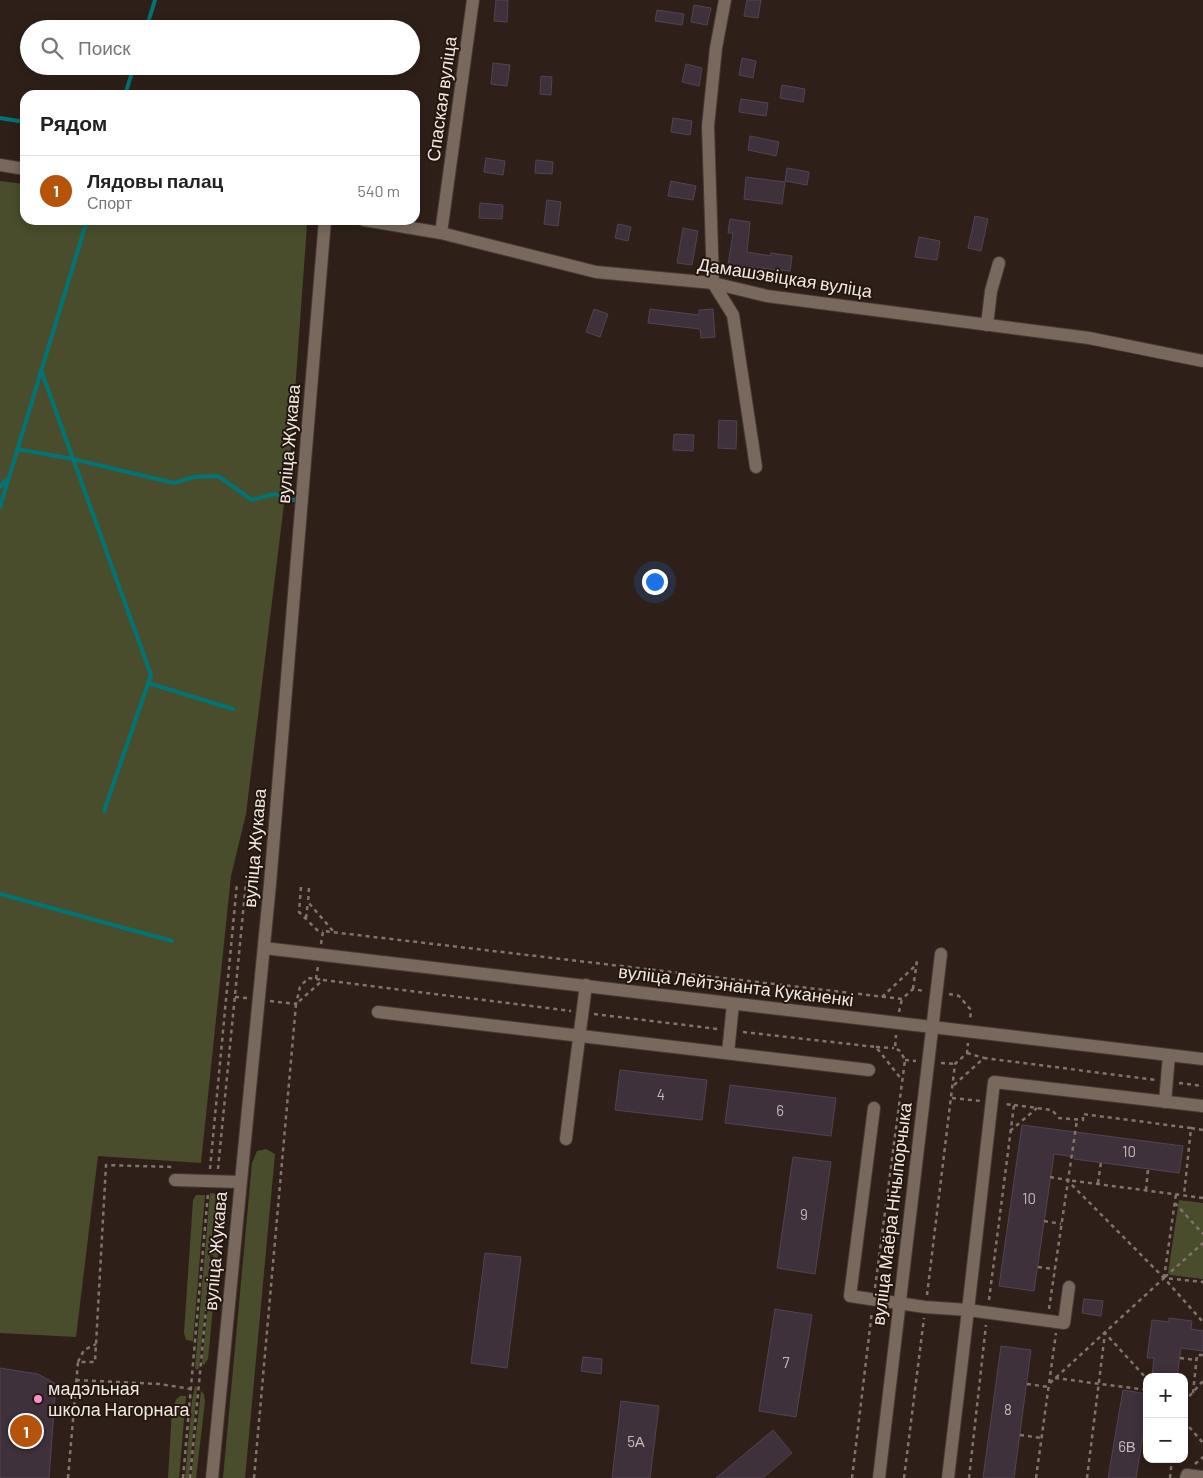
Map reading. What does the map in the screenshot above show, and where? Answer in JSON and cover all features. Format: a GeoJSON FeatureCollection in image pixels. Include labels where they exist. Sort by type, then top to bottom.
{"type":"FeatureCollection","features":[{"type":"Feature","properties":{"kind":"street","name":"Спаская вуліца"},"geometry":{"type":"LineString","coordinates":[[441,233],[473,0]]}},
{"type":"Feature","properties":{"kind":"street"},"geometry":{"type":"LineString","coordinates":[[725,0],[716,48],[708,126],[713,283],[733,315],[756,466]]}},
{"type":"Feature","properties":{"kind":"street"},"geometry":{"type":"LineString","coordinates":[[0,165],[20,168]]}},
{"type":"Feature","properties":{"kind":"street","name":"вуліца Жукава"},"geometry":{"type":"LineString","coordinates":[[212,1478],[264,948],[325,225]]}},
{"type":"Feature","properties":{"kind":"street","name":"Дамашэвіцкая вуліца"},"geometry":{"type":"LineString","coordinates":[[394,225],[441,233],[596,272],[713,283],[767,296],[1089,338],[1203,361]]}},
{"type":"Feature","properties":{"kind":"street"},"geometry":{"type":"LineString","coordinates":[[987,325],[991,291],[999,263]]}},
{"type":"Feature","properties":{"kind":"street","name":"вуліца Лейтэнанта Куканенкі"},"geometry":{"type":"LineString","coordinates":[[264,948],[1203,1059]]}},
{"type":"Feature","properties":{"kind":"street","name":"вуліца Маёра Нічыпорчыка"},"geometry":{"type":"LineString","coordinates":[[879,1478],[941,954]]}},
{"type":"Feature","properties":{"kind":"street"},"geometry":{"type":"LineString","coordinates":[[566,1139],[586,985]]}},
{"type":"Feature","properties":{"kind":"street"},"geometry":{"type":"LineString","coordinates":[[728,1053],[733,1004]]}},
{"type":"Feature","properties":{"kind":"street"},"geometry":{"type":"LineString","coordinates":[[378,1012],[580,1034],[869,1070]]}},
{"type":"Feature","properties":{"kind":"street"},"geometry":{"type":"LineString","coordinates":[[1165,1102],[1169,1055]]}},
{"type":"Feature","properties":{"kind":"street"},"geometry":{"type":"LineString","coordinates":[[948,1478],[994,1082],[1203,1106]]}},
{"type":"Feature","properties":{"kind":"street"},"geometry":{"type":"LineString","coordinates":[[874,1108],[850,1296],[925,1307],[968,1310],[1064,1323],[1069,1286]]}},
{"type":"Feature","properties":{"kind":"street"},"geometry":{"type":"LineString","coordinates":[[175,1180],[210,1175],[240,1182]]}},
{"type":"Feature","properties":{"kind":"street"},"geometry":{"type":"LineString","coordinates":[[1186,1478],[1187,1476],[1203,1477]]}},
{"type":"Feature","properties":{"kind":"path"},"geometry":{"type":"LineString","coordinates":[[183,1478],[237,883]]}},
{"type":"Feature","properties":{"kind":"path"},"geometry":{"type":"LineString","coordinates":[[301,887],[299,912],[317,930],[902,999]]}},
{"type":"Feature","properties":{"kind":"path"},"geometry":{"type":"LineString","coordinates":[[306,919],[309,888]]}},
{"type":"Feature","properties":{"kind":"path"},"geometry":{"type":"LineString","coordinates":[[308,902],[334,932]]}},
{"type":"Feature","properties":{"kind":"path"},"geometry":{"type":"LineString","coordinates":[[316,979],[323,931]]}},
{"type":"Feature","properties":{"kind":"path"},"geometry":{"type":"LineString","coordinates":[[895,1048],[902,999],[913,989],[917,960]]}},
{"type":"Feature","properties":{"kind":"path"},"geometry":{"type":"LineString","coordinates":[[882,996],[916,965]]}},
{"type":"Feature","properties":{"kind":"path"},"geometry":{"type":"LineString","coordinates":[[254,1478],[296,1004],[300,987],[308,978],[583,1013],[895,1048],[900,1051],[905,1060],[852,1478]]}},
{"type":"Feature","properties":{"kind":"path"},"geometry":{"type":"LineString","coordinates":[[235,997],[296,1004],[323,980]]}},
{"type":"Feature","properties":{"kind":"path"},"geometry":{"type":"LineString","coordinates":[[904,1478],[955,1064],[967,1053],[971,1010],[960,996],[913,989]]}},
{"type":"Feature","properties":{"kind":"path"},"geometry":{"type":"LineString","coordinates":[[876,1047],[902,1080]]}},
{"type":"Feature","properties":{"kind":"path"},"geometry":{"type":"LineString","coordinates":[[967,1053],[984,1058],[1203,1086]]}},
{"type":"Feature","properties":{"kind":"path"},"geometry":{"type":"LineString","coordinates":[[953,1086],[984,1058]]}},
{"type":"Feature","properties":{"kind":"path"},"geometry":{"type":"LineString","coordinates":[[951,1098],[1052,1110],[1058,1118],[1083,1120],[1084,1114],[1203,1130]]}},
{"type":"Feature","properties":{"kind":"path"},"geometry":{"type":"LineString","coordinates":[[969,1478],[987,1313],[1014,1105]]}},
{"type":"Feature","properties":{"kind":"path"},"geometry":{"type":"LineString","coordinates":[[1010,1131],[1038,1108]]}},
{"type":"Feature","properties":{"kind":"path"},"geometry":{"type":"LineString","coordinates":[[1036,1478],[1050,1383],[1055,1269],[1076,1120]]}},
{"type":"Feature","properties":{"kind":"path"},"geometry":{"type":"LineString","coordinates":[[1184,1195],[1191,1128]]}},
{"type":"Feature","properties":{"kind":"path"},"geometry":{"type":"LineString","coordinates":[[1098,1184],[1101,1162]]}},
{"type":"Feature","properties":{"kind":"path"},"geometry":{"type":"LineString","coordinates":[[78,1362],[95,1362],[106,1165],[181,1168]]}},
{"type":"Feature","properties":{"kind":"path"},"geometry":{"type":"LineString","coordinates":[[201,1168],[210,1175]]}},
{"type":"Feature","properties":{"kind":"path"},"geometry":{"type":"LineString","coordinates":[[1146,1190],[1148,1169]]}},
{"type":"Feature","properties":{"kind":"path"},"geometry":{"type":"LineString","coordinates":[[1050,1177],[1203,1198]]}},
{"type":"Feature","properties":{"kind":"path"},"geometry":{"type":"LineString","coordinates":[[1067,1180],[1164,1278],[1203,1322]]}},
{"type":"Feature","properties":{"kind":"path"},"geometry":{"type":"LineString","coordinates":[[1164,1278],[1176,1194]]}},
{"type":"Feature","properties":{"kind":"path"},"geometry":{"type":"LineString","coordinates":[[1175,1203],[1203,1234]]}},
{"type":"Feature","properties":{"kind":"path"},"geometry":{"type":"LineString","coordinates":[[1044,1220],[1061,1224]]}},
{"type":"Feature","properties":{"kind":"path"},"geometry":{"type":"LineString","coordinates":[[1050,1383],[1203,1243]]}},
{"type":"Feature","properties":{"kind":"path"},"geometry":{"type":"LineString","coordinates":[[1038,1267],[1055,1269]]}},
{"type":"Feature","properties":{"kind":"path"},"geometry":{"type":"LineString","coordinates":[[1164,1278],[1203,1282]]}},
{"type":"Feature","properties":{"kind":"path"},"geometry":{"type":"LineString","coordinates":[[1105,1333],[1143,1376]]}},
{"type":"Feature","properties":{"kind":"path"},"geometry":{"type":"LineString","coordinates":[[1088,1478],[1105,1333]]}},
{"type":"Feature","properties":{"kind":"path"},"geometry":{"type":"LineString","coordinates":[[68,1478],[78,1362],[84,1350],[96,1344]]}},
{"type":"Feature","properties":{"kind":"path"},"geometry":{"type":"LineString","coordinates":[[1193,1392],[1197,1355],[1203,1356]]}},
{"type":"Feature","properties":{"kind":"path"},"geometry":{"type":"LineString","coordinates":[[1180,1358],[1197,1360]]}},
{"type":"Feature","properties":{"kind":"path"},"geometry":{"type":"LineString","coordinates":[[1055,1378],[1143,1390]]}},
{"type":"Feature","properties":{"kind":"path"},"geometry":{"type":"LineString","coordinates":[[76,1380],[159,1384],[191,1389]]}},
{"type":"Feature","properties":{"kind":"path"},"geometry":{"type":"LineString","coordinates":[[1190,1396],[1203,1381]]}},
{"type":"Feature","properties":{"kind":"path"},"geometry":{"type":"LineString","coordinates":[[1026,1384],[1049,1388]]}},
{"type":"Feature","properties":{"kind":"path"},"geometry":{"type":"LineString","coordinates":[[1188,1426],[1203,1443]]}},
{"type":"Feature","properties":{"kind":"path"},"geometry":{"type":"LineString","coordinates":[[1020,1435],[1042,1438]]}},
{"type":"Feature","properties":{"kind":"path"},"geometry":{"type":"LineString","coordinates":[[1170,1478],[1172,1463]]}},
{"type":"Feature","properties":{"kind":"green space"},"geometry":{"type":"Polygon","coordinates":[[[0,181],[20,183],[20,225],[307,225],[291,447],[246,814],[231,876],[201,1163],[98,1156],[76,1337],[0,1333],[0,181]]]}},
{"type":"Feature","properties":{"kind":"green space"},"geometry":{"type":"Polygon","coordinates":[[[266,1149],[275,1154],[245,1478],[223,1478],[252,1163],[257,1151],[266,1149]]]}},
{"type":"Feature","properties":{"kind":"green space"},"geometry":{"type":"Polygon","coordinates":[[[210,1193],[216,1194],[199,1368],[197,1370],[195,1368],[210,1193]]]}},
{"type":"Feature","properties":{"kind":"green space"},"geometry":{"type":"Polygon","coordinates":[[[196,1195],[205,1195],[193,1341],[186,1340],[184,1333],[193,1200],[196,1195]]]}},
{"type":"Feature","properties":{"kind":"green space"},"geometry":{"type":"Polygon","coordinates":[[[219,1200],[223,1204],[208,1359],[204,1365],[202,1364],[219,1200]]]}},
{"type":"Feature","properties":{"kind":"green space"},"geometry":{"type":"Polygon","coordinates":[[[1179,1200],[1203,1203],[1203,1279],[1170,1275],[1168,1273],[1179,1200]]]}},
{"type":"Feature","properties":{"kind":"green space"},"geometry":{"type":"Polygon","coordinates":[[[195,1386],[197,1387],[189,1478],[185,1478],[192,1401],[195,1386]]]}},
{"type":"Feature","properties":{"kind":"green space"},"geometry":{"type":"Polygon","coordinates":[[[201,1391],[204,1394],[205,1401],[196,1478],[191,1478],[201,1391]]]}},
{"type":"Feature","properties":{"kind":"green space"},"geometry":{"type":"Polygon","coordinates":[[[180,1396],[186,1396],[179,1478],[168,1478],[172,1410],[180,1396]]]}},
{"type":"Feature","properties":{"kind":"building"},"geometry":{"type":"Polygon","coordinates":[[[496,0],[508,0],[507,22],[494,21],[496,0]]]}},
{"type":"Feature","properties":{"kind":"building"},"geometry":{"type":"Polygon","coordinates":[[[747,0],[761,0],[758,18],[744,16],[747,0]]]}},
{"type":"Feature","properties":{"kind":"building"},"geometry":{"type":"Polygon","coordinates":[[[694,5],[711,8],[707,25],[691,22],[694,5]]]}},
{"type":"Feature","properties":{"kind":"building"},"geometry":{"type":"Polygon","coordinates":[[[657,10],[684,14],[682,25],[655,21],[657,10]]]}},
{"type":"Feature","properties":{"kind":"building"},"geometry":{"type":"Polygon","coordinates":[[[742,58],[756,61],[753,78],[739,75],[742,58]]]}},
{"type":"Feature","properties":{"kind":"building"},"geometry":{"type":"Polygon","coordinates":[[[493,63],[510,65],[507,86],[491,84],[493,63]]]}},
{"type":"Feature","properties":{"kind":"building"},"geometry":{"type":"Polygon","coordinates":[[[686,64],[702,68],[699,86],[682,82],[686,64]]]}},
{"type":"Feature","properties":{"kind":"building"},"geometry":{"type":"Polygon","coordinates":[[[541,76],[552,77],[551,95],[540,94],[541,76]]]}},
{"type":"Feature","properties":{"kind":"building"},"geometry":{"type":"Polygon","coordinates":[[[782,85],[805,89],[803,102],[780,98],[782,85]]]}},
{"type":"Feature","properties":{"kind":"building"},"geometry":{"type":"Polygon","coordinates":[[[741,99],[768,103],[766,116],[739,112],[741,99]]]}},
{"type":"Feature","properties":{"kind":"building"},"geometry":{"type":"Polygon","coordinates":[[[673,118],[692,121],[690,135],[671,132],[673,118]]]}},
{"type":"Feature","properties":{"kind":"building"},"geometry":{"type":"Polygon","coordinates":[[[750,136],[779,142],[776,156],[748,150],[750,136]]]}},
{"type":"Feature","properties":{"kind":"building"},"geometry":{"type":"Polygon","coordinates":[[[486,158],[505,161],[503,175],[484,172],[486,158]]]}},
{"type":"Feature","properties":{"kind":"building"},"geometry":{"type":"Polygon","coordinates":[[[536,160],[553,162],[552,174],[535,173],[536,160]]]}},
{"type":"Feature","properties":{"kind":"building"},"geometry":{"type":"Polygon","coordinates":[[[787,168],[809,172],[807,185],[785,181],[787,168]]]}},
{"type":"Feature","properties":{"kind":"building"},"geometry":{"type":"Polygon","coordinates":[[[746,177],[785,182],[782,204],[744,199],[746,177]]]}},
{"type":"Feature","properties":{"kind":"building"},"geometry":{"type":"Polygon","coordinates":[[[671,181],[696,186],[693,200],[668,196],[671,181]]]}},
{"type":"Feature","properties":{"kind":"building"},"geometry":{"type":"Polygon","coordinates":[[[547,200],[561,202],[558,226],[544,224],[547,200]]]}},
{"type":"Feature","properties":{"kind":"building"},"geometry":{"type":"Polygon","coordinates":[[[480,203],[503,205],[502,219],[479,218],[480,203]]]}},
{"type":"Feature","properties":{"kind":"building"},"geometry":{"type":"Polygon","coordinates":[[[975,216],[988,219],[981,251],[968,248],[975,216]]]}},
{"type":"Feature","properties":{"kind":"building"},"geometry":{"type":"Polygon","coordinates":[[[730,219],[750,222],[747,252],[771,256],[771,253],[792,256],[790,271],[728,265],[733,233],[728,233],[730,219]]]}},
{"type":"Feature","properties":{"kind":"building"},"geometry":{"type":"Polygon","coordinates":[[[618,224],[631,227],[628,241],[615,238],[618,224]]]}},
{"type":"Feature","properties":{"kind":"building"},"geometry":{"type":"Polygon","coordinates":[[[683,228],[698,231],[692,265],[677,263],[683,228]]]}},
{"type":"Feature","properties":{"kind":"building"},"geometry":{"type":"Polygon","coordinates":[[[919,237],[940,241],[937,260],[915,257],[919,237]]]}},
{"type":"Feature","properties":{"kind":"building"},"geometry":{"type":"Polygon","coordinates":[[[594,309],[608,314],[600,337],[586,332],[594,309]]]}},
{"type":"Feature","properties":{"kind":"building"},"geometry":{"type":"Polygon","coordinates":[[[650,309],[699,315],[699,310],[713,309],[715,337],[701,338],[700,329],[648,323],[650,309]]]}},
{"type":"Feature","properties":{"kind":"building"},"geometry":{"type":"Polygon","coordinates":[[[719,420],[737,421],[736,449],[718,448],[719,420]]]}},
{"type":"Feature","properties":{"kind":"building"},"geometry":{"type":"Polygon","coordinates":[[[674,434],[694,435],[693,451],[673,450],[674,434]]]}},
{"type":"Feature","properties":{"kind":"building"},"geometry":{"type":"Polygon","coordinates":[[[620,1070],[707,1080],[702,1120],[615,1110],[620,1070]]]}},
{"type":"Feature","properties":{"kind":"building"},"geometry":{"type":"Polygon","coordinates":[[[730,1085],[836,1098],[831,1136],[725,1123],[730,1085]]]}},
{"type":"Feature","properties":{"kind":"building"},"geometry":{"type":"Polygon","coordinates":[[[1022,1125],[1183,1146],[1179,1173],[1074,1159],[1075,1157],[1054,1154],[1034,1291],[999,1286],[1022,1125]]]}},
{"type":"Feature","properties":{"kind":"building"},"geometry":{"type":"Polygon","coordinates":[[[793,1157],[831,1162],[815,1274],[777,1268],[793,1157]]]}},
{"type":"Feature","properties":{"kind":"building"},"geometry":{"type":"Polygon","coordinates":[[[485,1253],[521,1257],[507,1368],[471,1363],[485,1253]]]}},
{"type":"Feature","properties":{"kind":"building"},"geometry":{"type":"Polygon","coordinates":[[[1084,1299],[1103,1301],[1101,1316],[1082,1313],[1084,1299]]]}},
{"type":"Feature","properties":{"kind":"building"},"geometry":{"type":"Polygon","coordinates":[[[775,1309],[812,1315],[796,1417],[759,1411],[775,1309]]]}},
{"type":"Feature","properties":{"kind":"building"},"geometry":{"type":"Polygon","coordinates":[[[1169,1318],[1192,1321],[1191,1329],[1203,1331],[1203,1351],[1181,1348],[1178,1373],[1152,1373],[1154,1358],[1147,1358],[1152,1320],[1169,1322],[1169,1318]]]}},
{"type":"Feature","properties":{"kind":"building"},"geometry":{"type":"Polygon","coordinates":[[[1001,1346],[1031,1350],[1014,1478],[983,1478],[1001,1346]]]}},
{"type":"Feature","properties":{"kind":"building"},"geometry":{"type":"Polygon","coordinates":[[[583,1357],[602,1359],[601,1374],[581,1371],[583,1357]]]}},
{"type":"Feature","properties":{"kind":"building"},"geometry":{"type":"Polygon","coordinates":[[[0,1368],[38,1374],[56,1384],[49,1478],[0,1478],[0,1368]]]}},
{"type":"Feature","properties":{"kind":"building"},"geometry":{"type":"Polygon","coordinates":[[[1123,1390],[1143,1393],[1143,1436],[1136,1478],[1108,1478],[1123,1390]]]}},
{"type":"Feature","properties":{"kind":"building"},"geometry":{"type":"Polygon","coordinates":[[[621,1401],[659,1406],[650,1478],[612,1478],[621,1401]]]}},
{"type":"Feature","properties":{"kind":"building"},"geometry":{"type":"Polygon","coordinates":[[[773,1430],[792,1453],[763,1478],[716,1478],[773,1430]]]}},
{"type":"Feature","properties":{"kind":"waterway"},"geometry":{"type":"LineString","coordinates":[[149,20],[155,0]]}},
{"type":"Feature","properties":{"kind":"waterway"},"geometry":{"type":"LineString","coordinates":[[127,90],[131,75]]}},
{"type":"Feature","properties":{"kind":"waterway"},"geometry":{"type":"LineString","coordinates":[[0,118],[20,121]]}},
{"type":"Feature","properties":{"kind":"waterway"},"geometry":{"type":"LineString","coordinates":[[0,507],[85,225]]}},
{"type":"Feature","properties":{"kind":"waterway"},"geometry":{"type":"LineString","coordinates":[[41,370],[151,675],[104,811]]}},
{"type":"Feature","properties":{"kind":"waterway"},"geometry":{"type":"LineString","coordinates":[[17,449],[73,459],[174,483],[194,477],[218,476],[252,500],[274,494],[294,500]]}},
{"type":"Feature","properties":{"kind":"waterway"},"geometry":{"type":"LineString","coordinates":[[0,487],[6,480]]}},
{"type":"Feature","properties":{"kind":"waterway"},"geometry":{"type":"LineString","coordinates":[[148,683],[233,709]]}},
{"type":"Feature","properties":{"kind":"waterway"},"geometry":{"type":"LineString","coordinates":[[0,894],[172,941]]}},
{"type":"Feature","properties":{"kind":"place","name":"мадэльная школа Нагорнага"},"geometry":{"type":"Point","coordinates":[38,1399]}},
{"type":"Feature","properties":{"kind":"place","name":"Лядовы палац"},"geometry":{"type":"Point","coordinates":[26,1431]}}]}
